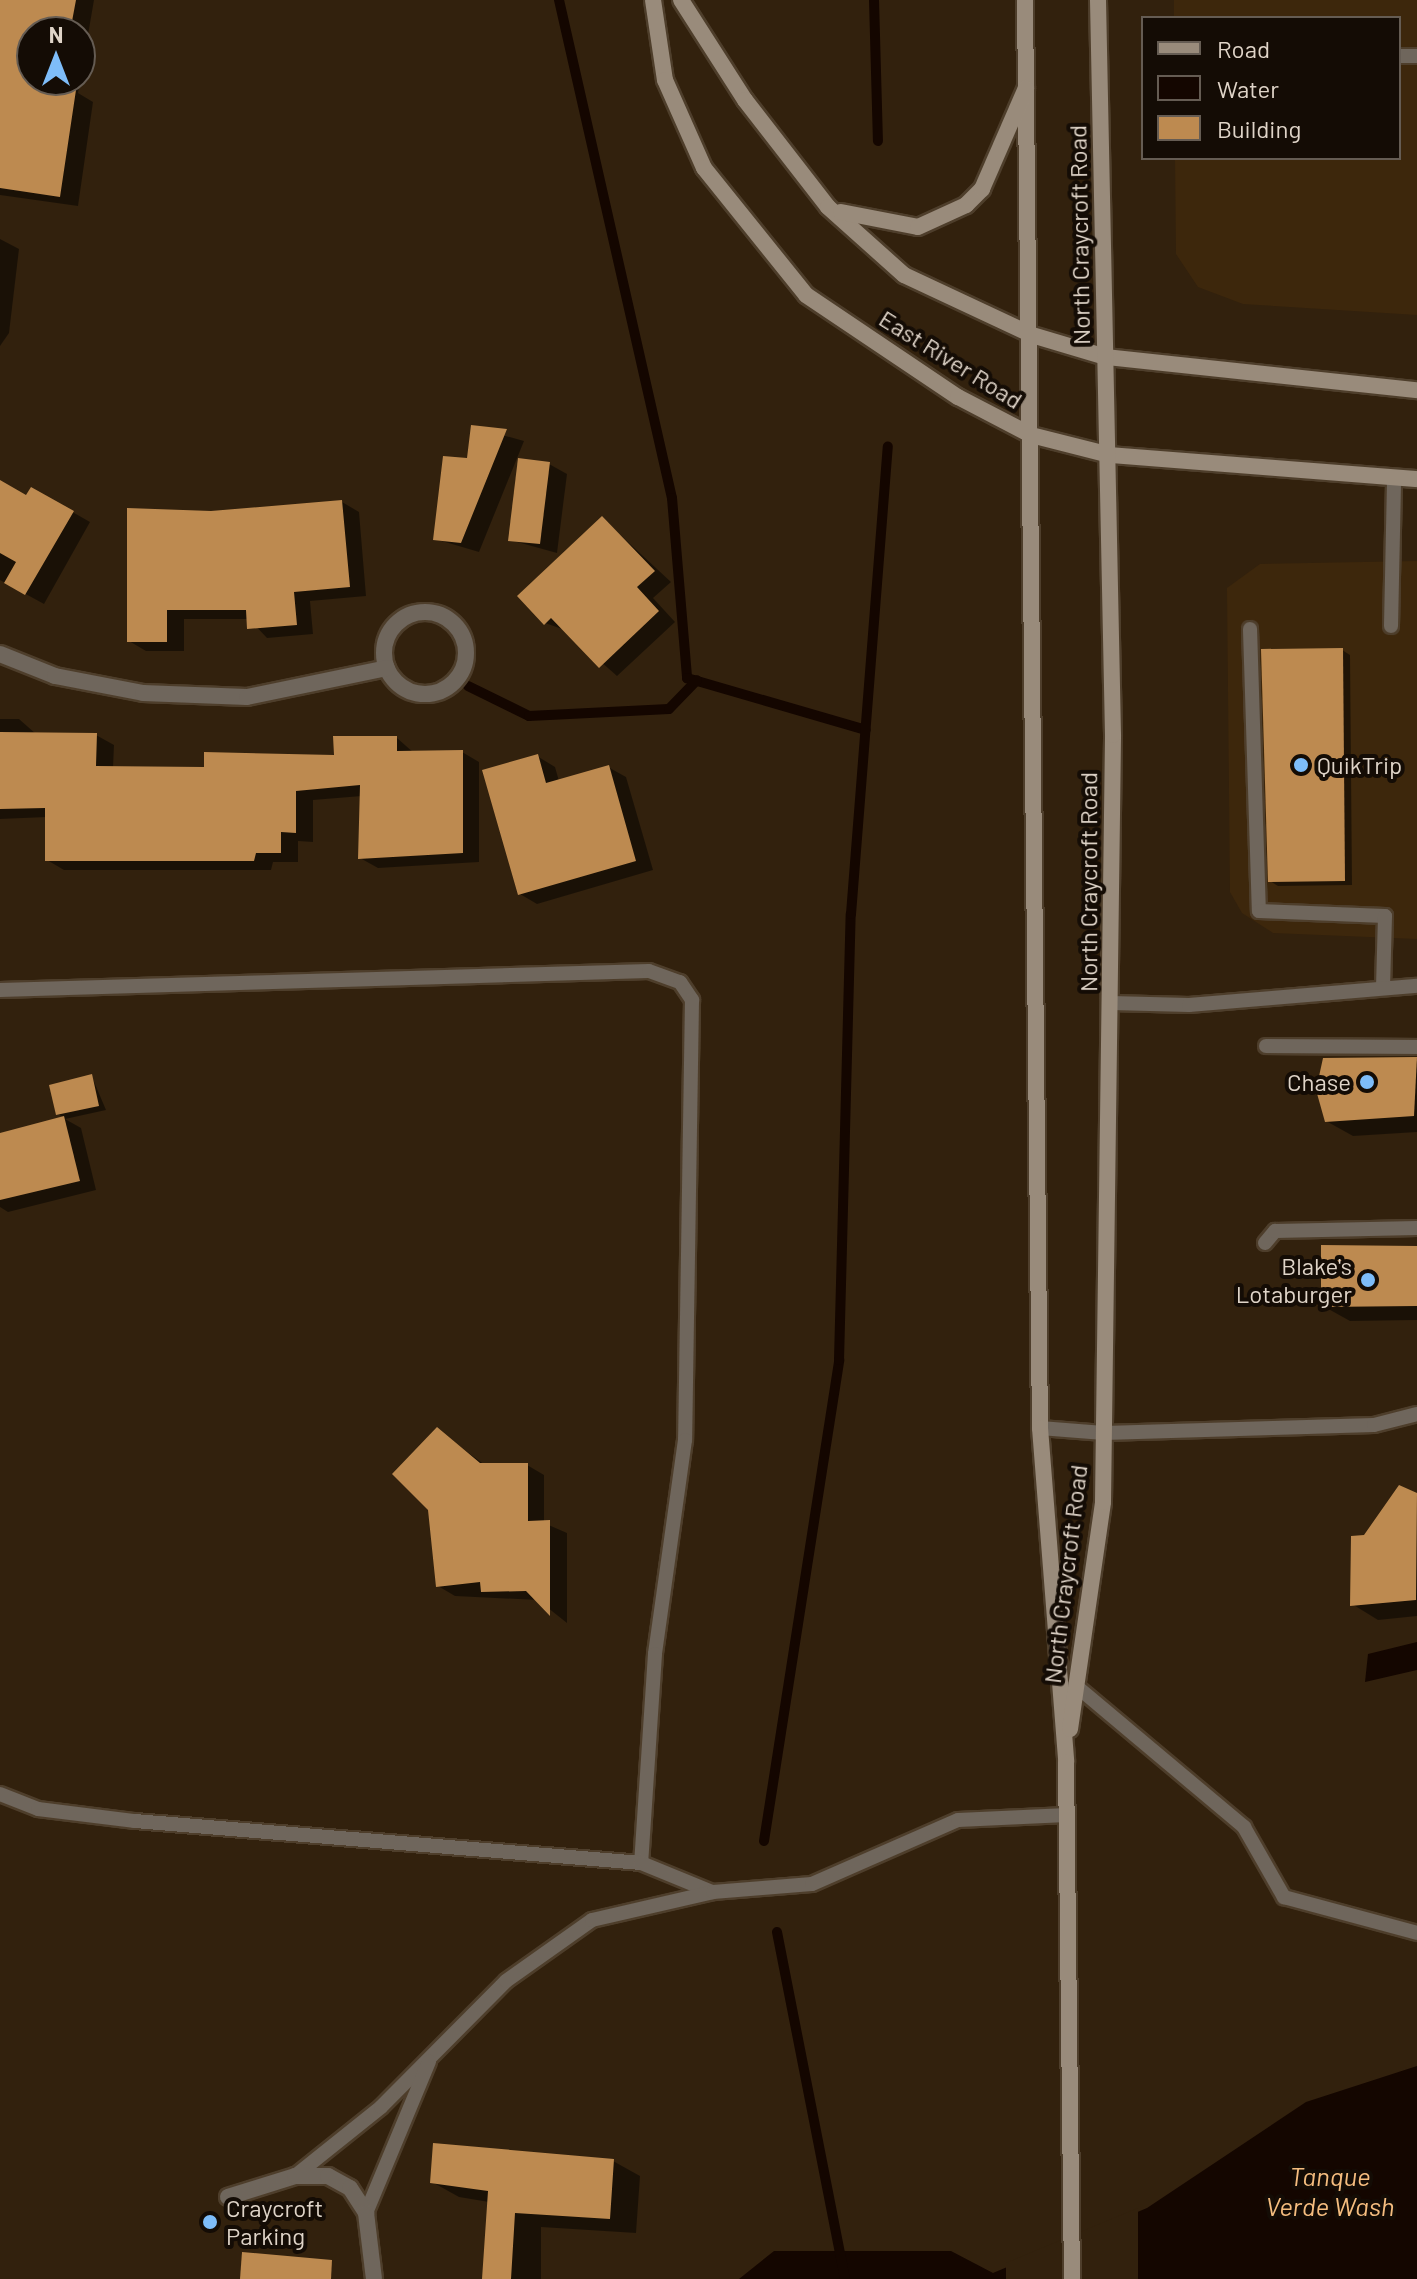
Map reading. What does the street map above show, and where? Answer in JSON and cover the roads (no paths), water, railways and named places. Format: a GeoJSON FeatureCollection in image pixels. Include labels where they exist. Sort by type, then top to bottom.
{"type":"FeatureCollection","features":[{"type":"Feature","properties":{"kind":"main road","name":"East River Road"},"geometry":{"type":"LineString","coordinates":[[653,0],[665,80],[704,168],[806,295],[958,397],[1031,435],[1110,455],[1417,479]]}},
{"type":"Feature","properties":{"kind":"main road","name":"East River Road"},"geometry":{"type":"LineString","coordinates":[[681,0],[745,100],[828,207],[904,275],[1032,335],[1106,357],[1417,390]]}},
{"type":"Feature","properties":{"kind":"main road","name":"North Craycroft Road"},"geometry":{"type":"LineString","coordinates":[[1025,0],[1032,335],[1040,1428],[1066,1762],[1072,2279]]}},
{"type":"Feature","properties":{"kind":"main road","name":"North Craycroft Road"},"geometry":{"type":"LineString","coordinates":[[1066,1762],[1103,1502],[1111,1003],[1110,455],[1098,0]]}},
{"type":"Feature","properties":{"kind":"main road"},"geometry":{"type":"LineString","coordinates":[[828,207],[884,226],[918,227],[966,205],[982,189],[1028,83]]}},
{"type":"Feature","properties":{"kind":"street"},"geometry":{"type":"LineString","coordinates":[[439,615],[464,638],[463,669],[442,690],[408,690],[387,668],[388,635],[407,616],[439,615]]}},
{"type":"Feature","properties":{"kind":"street"},"geometry":{"type":"LineString","coordinates":[[0,654],[55,676],[143,693],[247,697],[387,668]]}},
{"type":"Feature","properties":{"kind":"street"},"geometry":{"type":"LineString","coordinates":[[228,2197],[295,2176],[328,2176],[350,2188],[366,2213],[374,2279]]}},
{"type":"Feature","properties":{"kind":"lane"},"geometry":{"type":"LineString","coordinates":[[1391,626],[1394,479]]}},
{"type":"Feature","properties":{"kind":"lane"},"geometry":{"type":"LineString","coordinates":[[1250,629],[1259,911],[1385,916],[1383,987]]}},
{"type":"Feature","properties":{"kind":"lane"},"geometry":{"type":"LineString","coordinates":[[0,990],[649,971],[680,982],[692,1000],[685,1440],[655,1654],[641,1863]]}},
{"type":"Feature","properties":{"kind":"lane"},"geometry":{"type":"LineString","coordinates":[[1111,1003],[1189,1005],[1417,986]]}},
{"type":"Feature","properties":{"kind":"lane"},"geometry":{"type":"LineString","coordinates":[[1266,1046],[1417,1047]]}},
{"type":"Feature","properties":{"kind":"lane"},"geometry":{"type":"LineString","coordinates":[[1265,1243],[1275,1231],[1417,1228]]}},
{"type":"Feature","properties":{"kind":"lane"},"geometry":{"type":"LineString","coordinates":[[1040,1428],[1104,1433],[1374,1425],[1417,1414]]}},
{"type":"Feature","properties":{"kind":"lane"},"geometry":{"type":"LineString","coordinates":[[1075,1685],[1244,1827],[1284,1897],[1417,1933]]}},
{"type":"Feature","properties":{"kind":"lane"},"geometry":{"type":"LineString","coordinates":[[0,1794],[38,1809],[135,1821],[641,1863],[713,1892]]}},
{"type":"Feature","properties":{"kind":"lane"},"geometry":{"type":"LineString","coordinates":[[295,2176],[431,2058],[506,1981],[592,1920],[713,1892],[812,1884],[958,1820],[1067,1815]]}},
{"type":"Feature","properties":{"kind":"lane"},"geometry":{"type":"LineString","coordinates":[[366,2213],[431,2058]]}},
{"type":"Feature","properties":{"kind":"water"},"geometry":{"type":"Polygon","coordinates":[[[1417,1642],[1417,1670],[1365,1682],[1368,1654],[1417,1642]]]}},
{"type":"Feature","properties":{"kind":"water","name":"Tanque Verde Wash"},"geometry":{"type":"Polygon","coordinates":[[[1417,2066],[1417,2279],[739,2279],[774,2251],[951,2251],[993,2273],[1147,2208],[1306,2102],[1417,2066]]]}},
{"type":"Feature","properties":{"kind":"waterway"},"geometry":{"type":"LineString","coordinates":[[559,0],[672,498],[687,678],[866,730]]}},
{"type":"Feature","properties":{"kind":"waterway"},"geometry":{"type":"LineString","coordinates":[[874,0],[878,141]]}},
{"type":"Feature","properties":{"kind":"waterway"},"geometry":{"type":"LineString","coordinates":[[764,1841],[839,1360],[851,914],[888,446]]}},
{"type":"Feature","properties":{"kind":"waterway"},"geometry":{"type":"LineString","coordinates":[[468,686],[529,716],[669,709],[697,680]]}},
{"type":"Feature","properties":{"kind":"waterway"},"geometry":{"type":"LineString","coordinates":[[777,1932],[845,2279]]}},
{"type":"Feature","properties":{"kind":"place","name":"QuikTrip"},"geometry":{"type":"Point","coordinates":[1301,765]}},
{"type":"Feature","properties":{"kind":"place","name":"Chase"},"geometry":{"type":"Point","coordinates":[1367,1082]}},
{"type":"Feature","properties":{"kind":"place","name":"Blake's Lotaburger"},"geometry":{"type":"Point","coordinates":[1368,1280]}},
{"type":"Feature","properties":{"kind":"place","name":"Craycroft Parking"},"geometry":{"type":"Point","coordinates":[210,2222]}}]}
